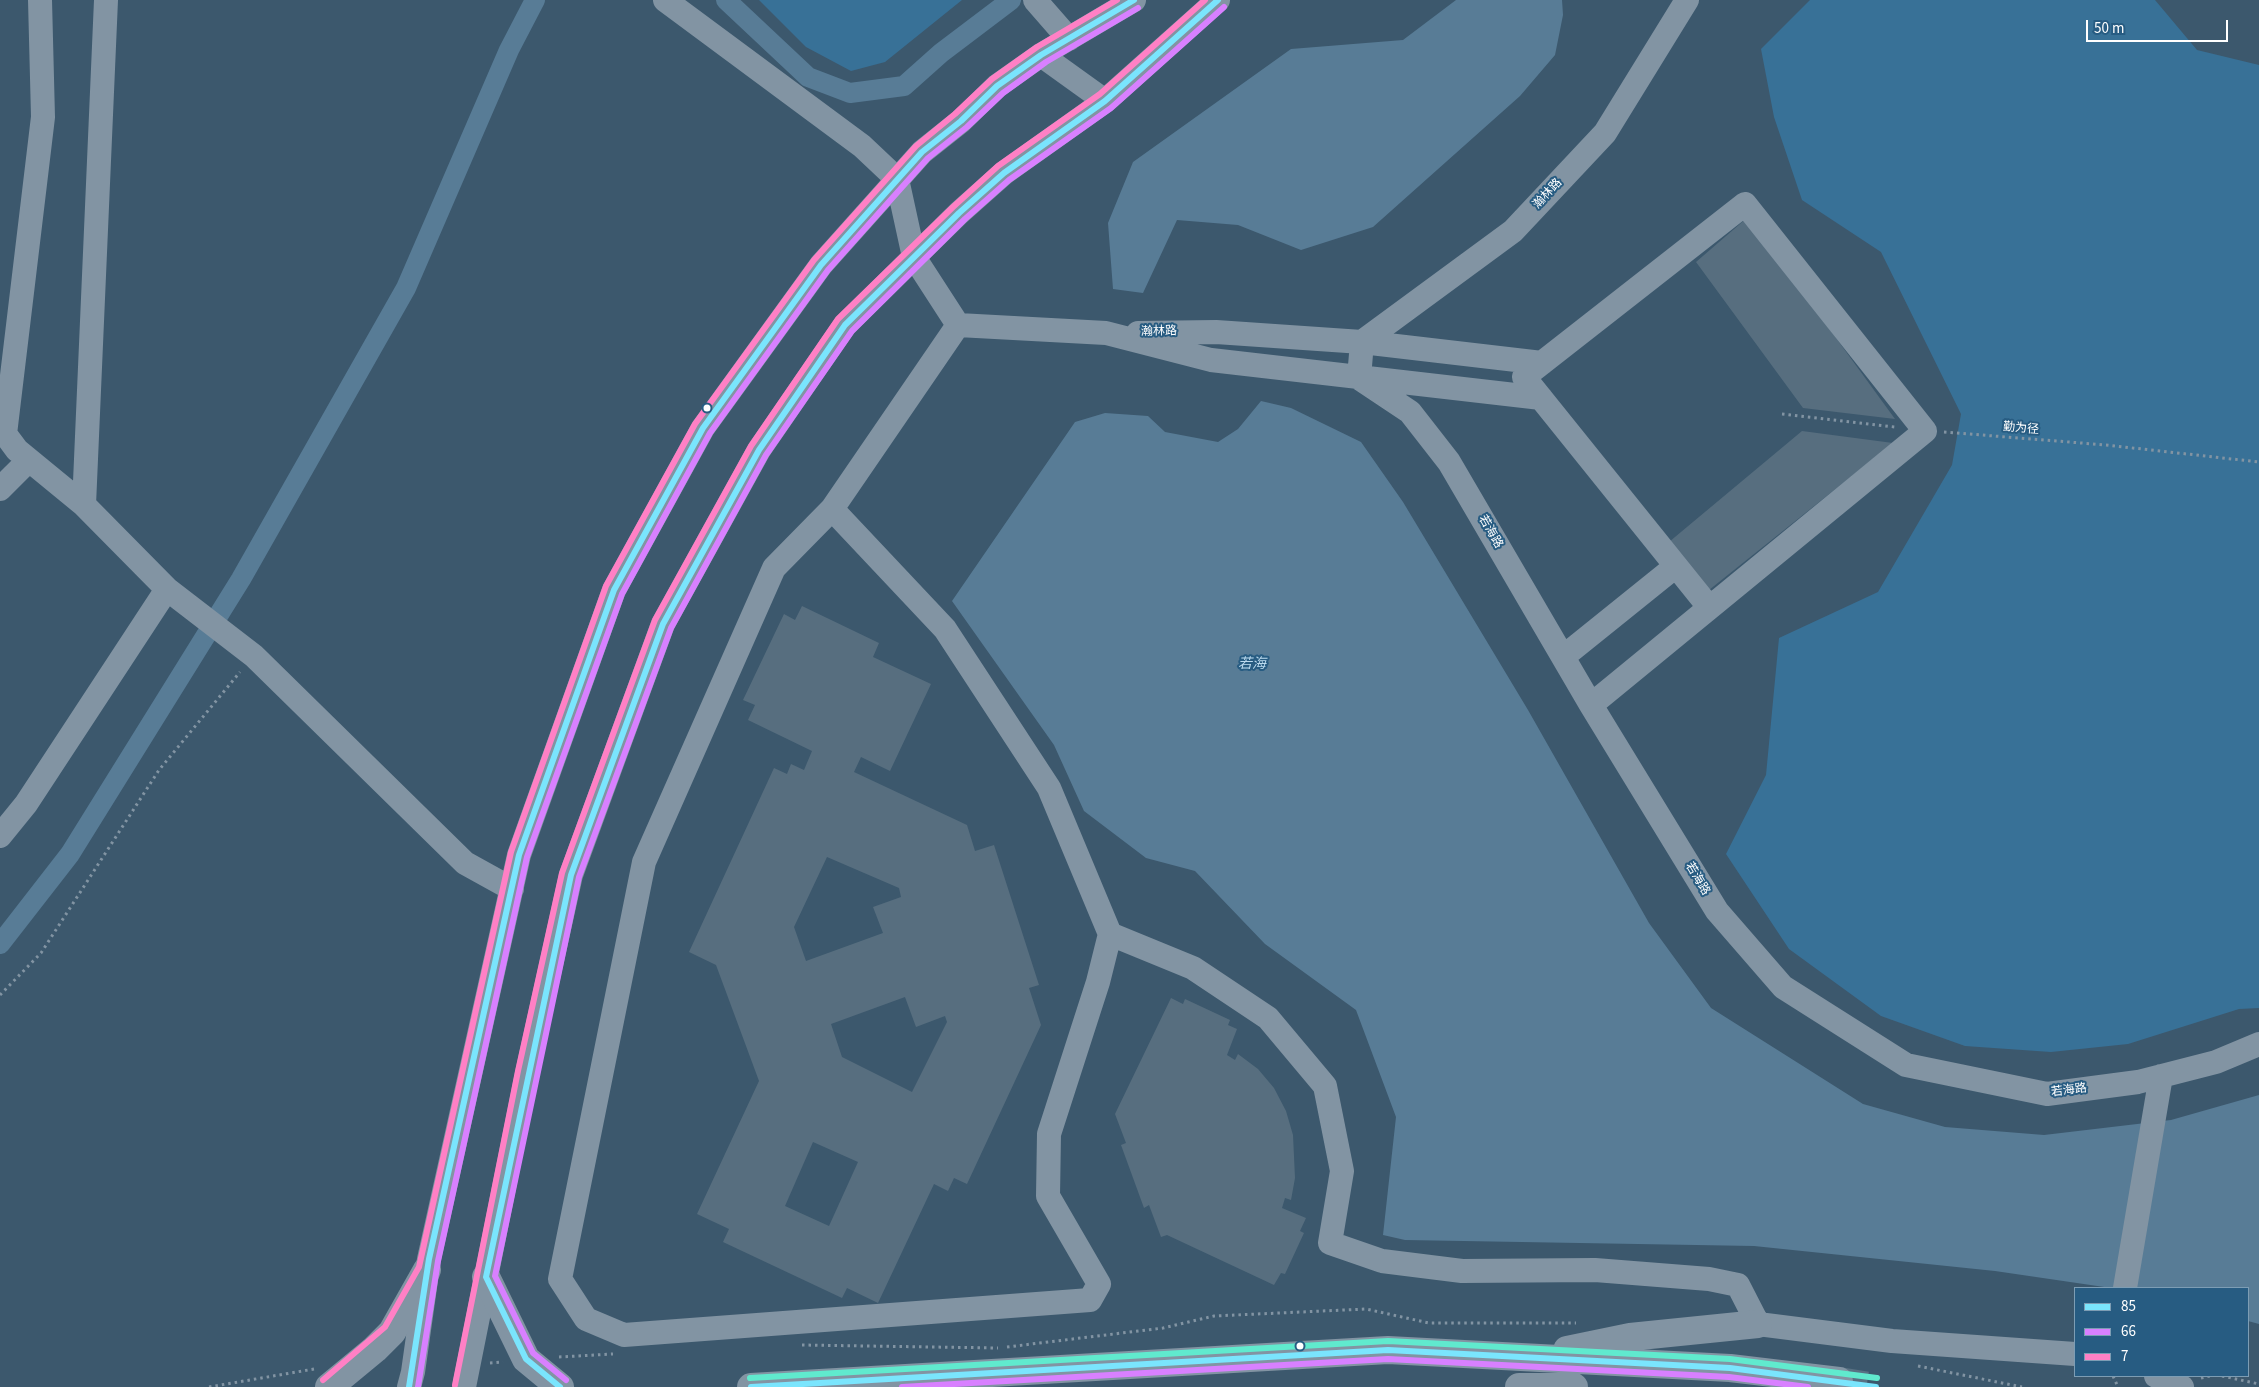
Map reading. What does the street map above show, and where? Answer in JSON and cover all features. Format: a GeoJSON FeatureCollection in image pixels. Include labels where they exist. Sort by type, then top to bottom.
{"type":"FeatureCollection","features":[{"type":"Feature","properties":{"kind":"highway"},"geometry":{"type":"LineString","coordinates":[[329,1387],[375,1349],[392,1332],[427,1270]]}},
{"type":"Feature","properties":{"kind":"highway"},"geometry":{"type":"LineString","coordinates":[[486,1277],[526,1360],[560,1387]]}},
{"type":"Feature","properties":{"kind":"highway"},"geometry":{"type":"LineString","coordinates":[[1528,1358],[1630,1337],[1758,1324]]}},
{"type":"Feature","properties":{"kind":"highway"},"geometry":{"type":"LineString","coordinates":[[751,1387],[1388,1350],[1730,1368],[1839,1381]]}},
{"type":"Feature","properties":{"kind":"highway"},"geometry":{"type":"LineString","coordinates":[[1519,1387],[1568,1387]]}},
{"type":"Feature","properties":{"kind":"street"},"geometry":{"type":"LineString","coordinates":[[40,0],[43,117],[5,434],[17,450],[84,505],[167,589],[254,656],[465,863],[512,889]]}},
{"type":"Feature","properties":{"kind":"street"},"geometry":{"type":"LineString","coordinates":[[84,505],[106,0]]}},
{"type":"Feature","properties":{"kind":"street"},"geometry":{"type":"LineString","coordinates":[[665,0],[862,146],[897,179],[914,257],[958,325]]}},
{"type":"Feature","properties":{"kind":"street"},"geometry":{"type":"LineString","coordinates":[[1035,0],[1069,39]]}},
{"type":"Feature","properties":{"kind":"street"},"geometry":{"type":"LineString","coordinates":[[409,1387],[413,1372],[427,1270],[519,855],[614,590],[703,428],[820,266],[922,152],[961,121],[997,86],[1041,55],[1134,0]]}},
{"type":"Feature","properties":{"kind":"street"},"geometry":{"type":"LineString","coordinates":[[464,1387],[571,875],[663,624],[758,450],[846,325],[914,257],[1004,174],[1105,101],[1218,0]]}},
{"type":"Feature","properties":{"kind":"street","name":"瀚林路"},"geometry":{"type":"LineString","coordinates":[[1362,342],[1513,232],[1605,133],[1687,0]]}},
{"type":"Feature","properties":{"kind":"street"},"geometry":{"type":"LineString","coordinates":[[1041,55],[1105,101]]}},
{"type":"Feature","properties":{"kind":"street"},"geometry":{"type":"LineString","coordinates":[[1591,705],[1925,430],[1745,204],[1524,377],[1709,607]]}},
{"type":"Feature","properties":{"kind":"street"},"geometry":{"type":"LineString","coordinates":[[958,325],[1106,333],[1211,360],[1541,398]]}},
{"type":"Feature","properties":{"kind":"street"},"geometry":{"type":"LineString","coordinates":[[832,509],[945,630],[962,654],[1049,788],[1110,934],[1098,982],[1048,1134],[1048,1196],[1099,1284],[1090,1300],[624,1335],[586,1318],[560,1279],[644,862],[774,568],[832,509],[958,325]]}},
{"type":"Feature","properties":{"kind":"street","name":"瀚林路"},"geometry":{"type":"LineString","coordinates":[[1106,333],[1216,332],[1362,342],[1542,363]]}},
{"type":"Feature","properties":{"kind":"street"},"geometry":{"type":"LineString","coordinates":[[1359,378],[1362,342]]}},
{"type":"Feature","properties":{"kind":"street","name":"若海路"},"geometry":{"type":"LineString","coordinates":[[1359,378],[1410,412],[1449,462],[1591,705],[1717,911],[1783,987],[1906,1065],[2047,1094],[2138,1082],[2216,1062],[2259,1044]]}},
{"type":"Feature","properties":{"kind":"street"},"geometry":{"type":"LineString","coordinates":[[0,489],[30,460]]}},
{"type":"Feature","properties":{"kind":"street"},"geometry":{"type":"LineString","coordinates":[[1563,657],[1676,566]]}},
{"type":"Feature","properties":{"kind":"street"},"geometry":{"type":"LineString","coordinates":[[0,836],[26,804],[167,589]]}},
{"type":"Feature","properties":{"kind":"street"},"geometry":{"type":"LineString","coordinates":[[1110,934],[1193,968],[1268,1018],[1325,1086],[1342,1171],[1330,1243],[1382,1261],[1462,1271],[1595,1270],[1709,1279],[1738,1285],[1758,1324],[1892,1341],[2074,1354]]}},
{"type":"Feature","properties":{"kind":"street"},"geometry":{"type":"LineString","coordinates":[[2125,1287],[2161,1076]]}},
{"type":"Feature","properties":{"kind":"street"},"geometry":{"type":"LineString","coordinates":[[2158,1377],[2182,1387]]}},
{"type":"Feature","properties":{"kind":"path","name":"勤为径"},"geometry":{"type":"LineString","coordinates":[[1782,414],[1925,430],[2106,445],[2259,462]]}},
{"type":"Feature","properties":{"kind":"path"},"geometry":{"type":"LineString","coordinates":[[0,995],[41,953],[159,770],[254,656]]}},
{"type":"Feature","properties":{"kind":"path"},"geometry":{"type":"LineString","coordinates":[[803,1345],[1002,1348],[1163,1328],[1214,1316],[1366,1309],[1429,1323],[1578,1323]]}},
{"type":"Feature","properties":{"kind":"path"},"geometry":{"type":"LineString","coordinates":[[2227,1377],[2259,1384]]}},
{"type":"Feature","properties":{"kind":"shaded area"},"geometry":{"type":"Polygon","coordinates":[[[759,0],[962,0],[885,62],[851,71],[806,47],[759,0]]]}},
{"type":"Feature","properties":{"kind":"shaded area"},"geometry":{"type":"Polygon","coordinates":[[[1810,0],[2155,0],[2197,50],[2259,65],[2259,1008],[2239,1009],[2128,1044],[2051,1052],[1965,1046],[1881,1016],[1789,949],[1726,854],[1766,775],[1779,638],[1878,592],[1952,465],[1961,414],[1881,252],[1802,200],[1774,117],[1761,49],[1810,0]]]}},
{"type":"Feature","properties":{"kind":"water"},"geometry":{"type":"Polygon","coordinates":[[[1456,0],[1562,0],[1563,15],[1555,55],[1520,96],[1373,227],[1301,250],[1238,225],[1177,220],[1143,293],[1113,289],[1108,223],[1133,162],[1291,49],[1403,40],[1456,0]]]}},
{"type":"Feature","properties":{"kind":"water","name":"若海"},"geometry":{"type":"Polygon","coordinates":[[[1261,401],[1291,408],[1361,442],[1403,502],[1528,710],[1649,923],[1711,1008],[1863,1104],[1945,1127],[2044,1135],[2171,1120],[2259,1095],[2259,1324],[2249,1321],[2249,1287],[2104,1287],[1995,1271],[1754,1246],[1405,1240],[1383,1235],[1396,1117],[1356,1010],[1265,944],[1195,871],[1146,858],[1084,811],[1054,745],[952,601],[1075,422],[1105,413],[1148,416],[1165,432],[1218,442],[1238,429],[1261,401]]]}},
{"type":"Feature","properties":{"kind":"building"},"geometry":{"type":"Polygon","coordinates":[[[1748,217],[1895,419],[1803,408],[1696,262],[1748,217]]]}},
{"type":"Feature","properties":{"kind":"building"},"geometry":{"type":"Polygon","coordinates":[[[1802,431],[1893,443],[1709,590],[1669,542],[1802,431]]]}},
{"type":"Feature","properties":{"kind":"building"},"geometry":{"type":"Polygon","coordinates":[[[802,606],[879,643],[873,657],[931,684],[890,771],[861,757],[854,772],[967,825],[975,851],[994,845],[1039,985],[1029,988],[1041,1025],[967,1184],[954,1178],[948,1191],[934,1184],[878,1303],[847,1288],[842,1298],[723,1242],[729,1229],[697,1214],[759,1081],[716,965],[689,952],[774,768],[787,774],[791,764],[804,770],[812,751],[748,720],[755,705],[743,700],[784,614],[795,620],[802,606]],[[827,857],[794,927],[806,961],[883,933],[873,907],[901,897],[899,888],[827,857]],[[905,997],[831,1024],[842,1057],[912,1092],[947,1022],[945,1016],[916,1027],[905,997]],[[813,1142],[785,1206],[829,1226],[858,1162],[813,1142]]]}},
{"type":"Feature","properties":{"kind":"building"},"geometry":{"type":"Polygon","coordinates":[[[1171,998],[1183,1004],[1185,999],[1230,1020],[1228,1025],[1237,1029],[1227,1055],[1235,1060],[1238,1054],[1258,1069],[1274,1088],[1286,1111],[1293,1135],[1295,1178],[1291,1200],[1285,1198],[1282,1208],[1306,1218],[1300,1231],[1304,1233],[1285,1274],[1281,1273],[1274,1285],[1167,1235],[1161,1237],[1149,1205],[1144,1208],[1121,1145],[1126,1143],[1115,1114],[1171,998]]]}},
{"type":"Feature","properties":{"kind":"waterway"},"geometry":{"type":"LineString","coordinates":[[0,944],[70,854],[241,579],[406,288],[509,50],[535,0]]}},
{"type":"Feature","properties":{"kind":"waterway"},"geometry":{"type":"LineString","coordinates":[[726,0],[808,77],[850,93],[904,86],[941,53],[1011,0]]}},
{"type":"Feature","properties":{"kind":"tunnel"},"geometry":{"type":"LineString","coordinates":[[1839,1381],[1876,1387]]}},
{"type":"Feature","properties":{"kind":"transit line","name":"7"},"geometry":{"type":"LineString","coordinates":[[323,1380],[385,1327],[419,1267],[511,852],[606,586],[695,424],[814,260],[916,146],[955,114],[992,79],[1037,47],[1117,0]]}},
{"type":"Feature","properties":{"kind":"transit line","name":"85"},"geometry":{"type":"LineString","coordinates":[[409,1387],[429,1259],[519,855],[614,590],[703,428],[821,265],[922,152],[961,121],[997,86],[1041,55],[1134,0]]}},
{"type":"Feature","properties":{"kind":"transit line","name":"7"},"geometry":{"type":"LineString","coordinates":[[455,1385],[518,1071],[562,873],[655,620],[751,446],[838,319],[998,166],[1100,94],[1205,0]]}},
{"type":"Feature","properties":{"kind":"transit line","name":"85"},"geometry":{"type":"LineString","coordinates":[[560,1387],[526,1359],[486,1277],[571,875],[663,624],[759,450],[845,325],[959,213],[1004,173],[1105,101],[1218,0]]}},
{"type":"Feature","properties":{"kind":"transit line","name":"66"},"geometry":{"type":"LineString","coordinates":[[566,1380],[533,1353],[495,1276],[579,877],[671,628],[766,455],[852,331],[965,219],[1009,180],[1111,108],[1224,7]]}},
{"type":"Feature","properties":{"kind":"transit line","name":"66"},"geometry":{"type":"LineString","coordinates":[[418,1387],[438,1261],[527,857],[622,594],[710,433],[828,270],[928,158],[967,127],[1003,93],[1046,62],[1138,8]]}},
{"type":"Feature","properties":{"kind":"transit line"},"geometry":{"type":"LineString","coordinates":[[750,1378],[1388,1341],[1730,1359],[1877,1378]]}},
{"type":"Feature","properties":{"kind":"transit line","name":"85"},"geometry":{"type":"LineString","coordinates":[[751,1387],[1388,1350],[1730,1368],[1876,1387]]}},
{"type":"Feature","properties":{"kind":"transit line","name":"66"},"geometry":{"type":"LineString","coordinates":[[902,1387],[1388,1359],[1729,1377],[1808,1387]]}}]}
